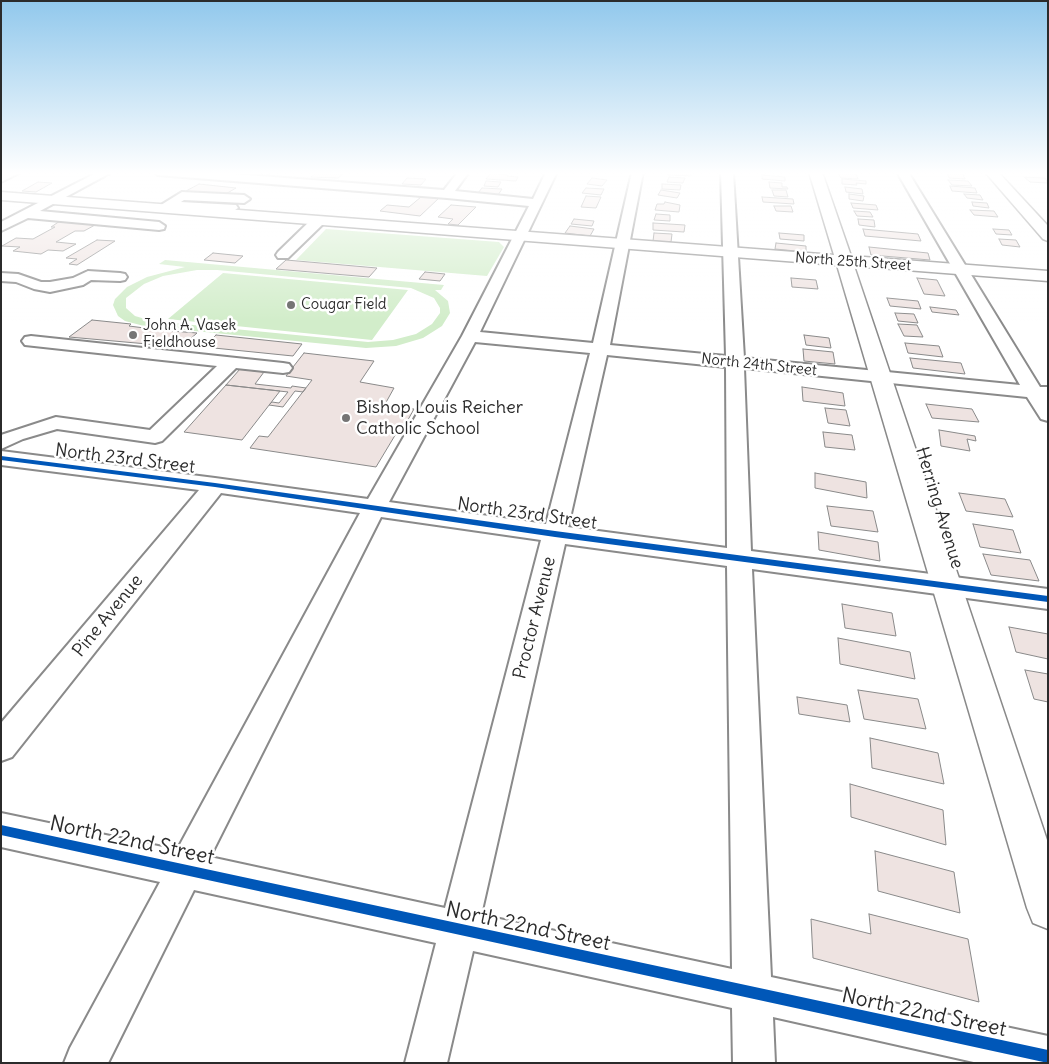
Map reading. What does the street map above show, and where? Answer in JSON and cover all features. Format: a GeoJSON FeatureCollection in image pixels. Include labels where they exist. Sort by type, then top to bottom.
{"type":"FeatureCollection","features":[{"type":"Feature","properties":{"kind":"main road","name":"North 25th Street"},"geometry":{"type":"LineString","coordinates":[[326,222],[1048,276]]}},
{"type":"Feature","properties":{"kind":"main road","name":"Herring Avenue"},"geometry":{"type":"LineString","coordinates":[[831,222],[882,377],[1048,908]]}},
{"type":"Feature","properties":{"kind":"main road"},"geometry":{"type":"LineString","coordinates":[[1035,222],[1048,236]]}},
{"type":"Feature","properties":{"kind":"street"},"geometry":{"type":"LineString","coordinates":[[111,222],[159,226]]}},
{"type":"Feature","properties":{"kind":"street"},"geometry":{"type":"LineString","coordinates":[[143,236],[168,222]]}},
{"type":"Feature","properties":{"kind":"street"},"geometry":{"type":"LineString","coordinates":[[283,255],[317,222]]}},
{"type":"Feature","properties":{"kind":"street"},"geometry":{"type":"LineString","coordinates":[[85,1063],[374,508],[470,336],[527,222]]}},
{"type":"Feature","properties":{"kind":"street","name":"Proctor Avenue"},"geometry":{"type":"LineString","coordinates":[[426,1063],[556,534],[628,222]]}},
{"type":"Feature","properties":{"kind":"street"},"geometry":{"type":"LineString","coordinates":[[730,222],[754,1063]]}},
{"type":"Feature","properties":{"kind":"street"},"geometry":{"type":"LineString","coordinates":[[931,222],[960,270],[1041,392],[1048,415]]}},
{"type":"Feature","properties":{"kind":"street"},"geometry":{"type":"LineString","coordinates":[[1,277],[18,278],[50,288],[84,285],[88,275],[120,277]]}},
{"type":"Feature","properties":{"kind":"street","name":"North 24th Street"},"geometry":{"type":"LineString","coordinates":[[470,336],[1041,392]]}},
{"type":"Feature","properties":{"kind":"street"},"geometry":{"type":"LineString","coordinates":[[31,341],[283,368]]}},
{"type":"Feature","properties":{"kind":"street"},"geometry":{"type":"LineString","coordinates":[[1,443],[16,435],[56,423],[156,437],[232,362]]}},
{"type":"Feature","properties":{"kind":"street","name":"North 23rd Street"},"geometry":{"type":"LineString","coordinates":[[1,458],[1048,599]]}},
{"type":"Feature","properties":{"kind":"street","name":"Pine Avenue"},"geometry":{"type":"LineString","coordinates":[[1,748],[215,486]]}},
{"type":"Feature","properties":{"kind":"street","name":"North 22nd Street"},"geometry":{"type":"LineString","coordinates":[[1,830],[1048,1058]]}},
{"type":"Feature","properties":{"kind":"green space"},"geometry":{"type":"Polygon","coordinates":[[[326,229],[499,242],[504,247],[487,276],[296,260],[326,229]]]}},
{"type":"Feature","properties":{"kind":"green space"},"geometry":{"type":"Polygon","coordinates":[[[165,260],[444,285],[441,290],[435,290],[448,301],[450,313],[442,326],[423,338],[396,346],[366,348],[144,326],[125,321],[118,316],[113,305],[115,299],[127,287],[147,277],[185,267],[159,264],[165,260]],[[197,270],[163,276],[144,284],[126,298],[126,308],[135,316],[152,321],[368,342],[393,340],[416,334],[432,324],[440,313],[440,308],[434,298],[411,288],[217,270],[197,270]]]}},
{"type":"Feature","properties":{"kind":"green space","name":"Cougar Field"},"geometry":{"type":"Polygon","coordinates":[[[223,273],[408,290],[372,340],[168,319],[223,273]]]}},
{"type":"Feature","properties":{"kind":"building"},"geometry":{"type":"Polygon","coordinates":[[[59,222],[95,225],[84,231],[75,231],[56,242],[76,244],[63,251],[48,250],[41,254],[13,251],[20,247],[2,246],[16,238],[33,239],[55,227],[51,227],[59,222]]]}},
{"type":"Feature","properties":{"kind":"building"},"geometry":{"type":"Polygon","coordinates":[[[450,222],[461,222],[458,225],[448,224],[450,222]]]}},
{"type":"Feature","properties":{"kind":"building"},"geometry":{"type":"Polygon","coordinates":[[[572,222],[594,222],[592,226],[571,224],[572,222]]]}},
{"type":"Feature","properties":{"kind":"building"},"geometry":{"type":"Polygon","coordinates":[[[858,222],[874,222],[875,227],[859,225],[858,222]]]}},
{"type":"Feature","properties":{"kind":"building"},"geometry":{"type":"Polygon","coordinates":[[[653,223],[685,225],[684,232],[653,230],[653,223]]]}},
{"type":"Feature","properties":{"kind":"building"},"geometry":{"type":"Polygon","coordinates":[[[570,226],[594,229],[590,236],[565,233],[570,226]]]}},
{"type":"Feature","properties":{"kind":"building"},"geometry":{"type":"Polygon","coordinates":[[[863,229],[918,234],[921,241],[865,236],[863,229]]]}},
{"type":"Feature","properties":{"kind":"building"},"geometry":{"type":"Polygon","coordinates":[[[993,229],[1009,230],[1012,235],[996,234],[993,229]]]}},
{"type":"Feature","properties":{"kind":"building"},"geometry":{"type":"Polygon","coordinates":[[[654,233],[672,234],[671,242],[653,241],[654,233]]]}},
{"type":"Feature","properties":{"kind":"building"},"geometry":{"type":"Polygon","coordinates":[[[779,233],[804,235],[804,241],[780,239],[779,233]]]}},
{"type":"Feature","properties":{"kind":"building"},"geometry":{"type":"Polygon","coordinates":[[[999,239],[1016,240],[1020,247],[1002,245],[999,239]]]}},
{"type":"Feature","properties":{"kind":"building"},"geometry":{"type":"Polygon","coordinates":[[[97,240],[115,241],[77,265],[69,264],[77,259],[66,258],[97,240]]]}},
{"type":"Feature","properties":{"kind":"building"},"geometry":{"type":"Polygon","coordinates":[[[776,243],[806,246],[806,252],[775,249],[776,243]]]}},
{"type":"Feature","properties":{"kind":"building"},"geometry":{"type":"Polygon","coordinates":[[[869,247],[928,253],[930,260],[871,255],[869,247]]]}},
{"type":"Feature","properties":{"kind":"building"},"geometry":{"type":"Polygon","coordinates":[[[213,253],[243,256],[235,263],[204,260],[213,253]]]}},
{"type":"Feature","properties":{"kind":"building"},"geometry":{"type":"Polygon","coordinates":[[[286,260],[377,268],[369,277],[276,269],[286,260]]]}},
{"type":"Feature","properties":{"kind":"building"},"geometry":{"type":"Polygon","coordinates":[[[425,272],[445,274],[440,281],[419,279],[425,272]]]}},
{"type":"Feature","properties":{"kind":"building"},"geometry":{"type":"Polygon","coordinates":[[[791,278],[816,280],[818,289],[792,287],[791,278]]]}},
{"type":"Feature","properties":{"kind":"building"},"geometry":{"type":"Polygon","coordinates":[[[917,278],[937,280],[945,296],[924,294],[917,278]]]}},
{"type":"Feature","properties":{"kind":"building"},"geometry":{"type":"Polygon","coordinates":[[[887,298],[918,301],[921,309],[890,306],[887,298]]]}},
{"type":"Feature","properties":{"kind":"building"},"geometry":{"type":"Polygon","coordinates":[[[930,307],[956,310],[959,315],[932,312],[930,307]]]}},
{"type":"Feature","properties":{"kind":"building"},"geometry":{"type":"Polygon","coordinates":[[[895,313],[914,314],[918,323],[898,321],[895,313]]]}},
{"type":"Feature","properties":{"kind":"building","name":"John A. Vasek Fieldhouse"},"geometry":{"type":"Polygon","coordinates":[[[92,320],[131,324],[129,326],[160,330],[197,333],[181,347],[69,337],[92,320]]]}},
{"type":"Feature","properties":{"kind":"building"},"geometry":{"type":"Polygon","coordinates":[[[898,324],[917,325],[923,337],[904,336],[898,324]]]}},
{"type":"Feature","properties":{"kind":"building"},"geometry":{"type":"Polygon","coordinates":[[[216,335],[302,344],[293,356],[204,347],[216,335]]]}},
{"type":"Feature","properties":{"kind":"building"},"geometry":{"type":"Polygon","coordinates":[[[804,335],[829,338],[831,348],[806,345],[804,335]]]}},
{"type":"Feature","properties":{"kind":"building"},"geometry":{"type":"Polygon","coordinates":[[[905,343],[939,346],[943,357],[908,353],[905,343]]]}},
{"type":"Feature","properties":{"kind":"building"},"geometry":{"type":"Polygon","coordinates":[[[803,349],[833,352],[835,364],[804,361],[803,349]]]}},
{"type":"Feature","properties":{"kind":"building","name":"Bishop Louis Reicher Catholic School"},"geometry":{"type":"Polygon","coordinates":[[[304,353],[374,361],[360,382],[394,388],[384,406],[414,409],[404,427],[400,427],[376,467],[250,448],[259,436],[268,437],[312,380],[286,376],[304,353]]]}},
{"type":"Feature","properties":{"kind":"building"},"geometry":{"type":"Polygon","coordinates":[[[910,358],[961,363],[965,374],[913,368],[910,358]]]}},
{"type":"Feature","properties":{"kind":"building"},"geometry":{"type":"Polygon","coordinates":[[[240,369],[264,372],[255,384],[306,388],[303,392],[295,391],[283,407],[269,405],[272,402],[279,403],[288,392],[226,385],[240,369]]]}},
{"type":"Feature","properties":{"kind":"building"},"geometry":{"type":"Polygon","coordinates":[[[226,385],[280,391],[242,440],[184,432],[226,385]]]}},
{"type":"Feature","properties":{"kind":"building"},"geometry":{"type":"Polygon","coordinates":[[[802,387],[843,393],[845,406],[803,401],[802,387]]]}},
{"type":"Feature","properties":{"kind":"building"},"geometry":{"type":"Polygon","coordinates":[[[926,404],[972,409],[979,422],[932,418],[926,404]]]}},
{"type":"Feature","properties":{"kind":"building"},"geometry":{"type":"Polygon","coordinates":[[[825,408],[846,410],[850,426],[828,423],[825,408]]]}},
{"type":"Feature","properties":{"kind":"building"},"geometry":{"type":"Polygon","coordinates":[[[939,430],[975,436],[976,441],[967,439],[970,451],[941,446],[939,430]]]}},
{"type":"Feature","properties":{"kind":"building"},"geometry":{"type":"Polygon","coordinates":[[[823,432],[852,435],[855,450],[825,447],[823,432]]]}},
{"type":"Feature","properties":{"kind":"building"},"geometry":{"type":"Polygon","coordinates":[[[815,473],[866,482],[867,498],[815,488],[815,473]]]}},
{"type":"Feature","properties":{"kind":"building"},"geometry":{"type":"Polygon","coordinates":[[[959,493],[1005,499],[1013,517],[966,511],[959,493]]]}},
{"type":"Feature","properties":{"kind":"building"},"geometry":{"type":"Polygon","coordinates":[[[827,506],[873,511],[878,532],[831,526],[827,506]]]}},
{"type":"Feature","properties":{"kind":"building"},"geometry":{"type":"Polygon","coordinates":[[[973,524],[1013,530],[1021,553],[980,547],[973,524]]]}},
{"type":"Feature","properties":{"kind":"building"},"geometry":{"type":"Polygon","coordinates":[[[818,532],[878,542],[880,561],[819,550],[818,532]]]}},
{"type":"Feature","properties":{"kind":"building"},"geometry":{"type":"Polygon","coordinates":[[[983,554],[1030,560],[1039,581],[991,575],[983,554]]]}},
{"type":"Feature","properties":{"kind":"building"},"geometry":{"type":"Polygon","coordinates":[[[842,604],[892,613],[896,636],[845,628],[842,604]]]}},
{"type":"Feature","properties":{"kind":"building"},"geometry":{"type":"Polygon","coordinates":[[[1009,627],[1048,634],[1048,659],[1016,652],[1009,627]]]}},
{"type":"Feature","properties":{"kind":"building"},"geometry":{"type":"Polygon","coordinates":[[[838,638],[910,652],[915,679],[840,664],[838,638]]]}},
{"type":"Feature","properties":{"kind":"building"},"geometry":{"type":"Polygon","coordinates":[[[1025,670],[1048,674],[1048,702],[1034,699],[1025,670]]]}},
{"type":"Feature","properties":{"kind":"building"},"geometry":{"type":"Polygon","coordinates":[[[858,690],[918,699],[926,729],[864,719],[858,690]]]}},
{"type":"Feature","properties":{"kind":"building"},"geometry":{"type":"Polygon","coordinates":[[[797,697],[847,705],[850,722],[799,714],[797,697]]]}},
{"type":"Feature","properties":{"kind":"building"},"geometry":{"type":"Polygon","coordinates":[[[870,738],[938,753],[944,784],[872,768],[870,738]]]}},
{"type":"Feature","properties":{"kind":"building"},"geometry":{"type":"Polygon","coordinates":[[[850,784],[943,810],[946,845],[851,817],[850,784]]]}},
{"type":"Feature","properties":{"kind":"building"},"geometry":{"type":"Polygon","coordinates":[[[875,851],[954,872],[960,913],[878,891],[875,851]]]}},
{"type":"Feature","properties":{"kind":"building"},"geometry":{"type":"Polygon","coordinates":[[[869,914],[968,939],[979,1002],[813,958],[811,919],[871,934],[869,914]]]}},
{"type":"Feature","properties":{"kind":"cycle path"},"geometry":{"type":"LineString","coordinates":[[1,458],[215,485],[555,534],[1048,599]]}},
{"type":"Feature","properties":{"kind":"cycle path"},"geometry":{"type":"LineString","coordinates":[[1,830],[1048,1057]]}},
{"type":"Feature","properties":{"kind":"place","name":"Cougar Field"},"geometry":{"type":"Point","coordinates":[291,305]}},
{"type":"Feature","properties":{"kind":"place","name":"John A. Vasek Fieldhouse"},"geometry":{"type":"Point","coordinates":[133,335]}},
{"type":"Feature","properties":{"kind":"place","name":"Bishop Louis Reicher Catholic School"},"geometry":{"type":"Point","coordinates":[346,418]}}]}
